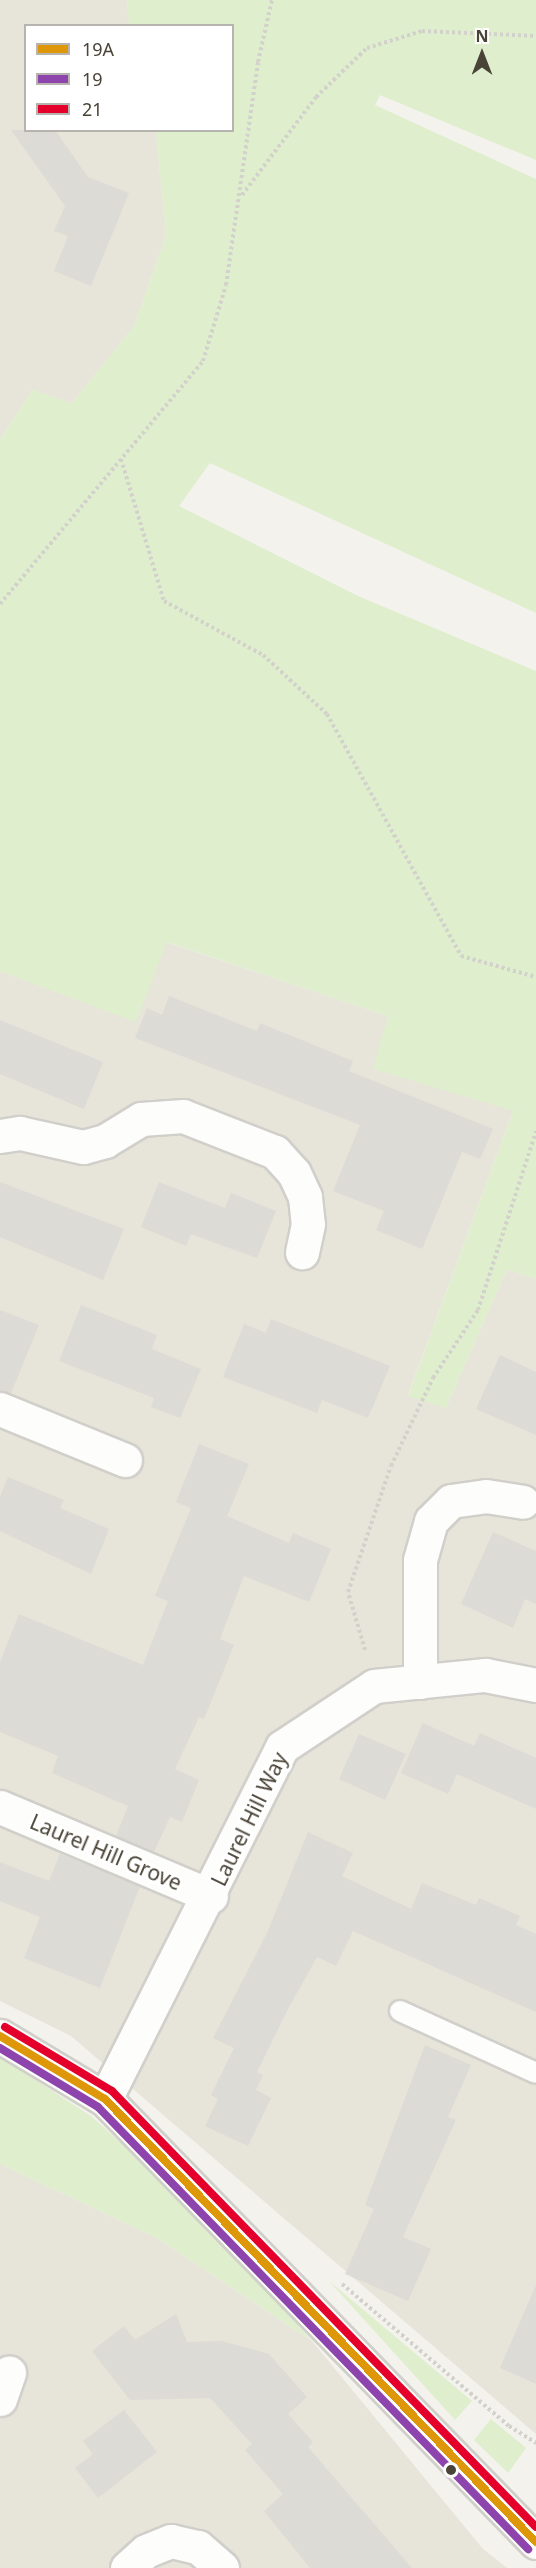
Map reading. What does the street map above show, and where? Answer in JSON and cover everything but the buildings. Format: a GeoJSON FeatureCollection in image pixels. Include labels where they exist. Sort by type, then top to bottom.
{"type":"FeatureCollection","features":[{"type":"Feature","properties":{"kind":"street"},"geometry":{"type":"LineString","coordinates":[[0,1136],[20,1133],[83,1147],[105,1141],[141,1119],[183,1116],[275,1152],[288,1166],[305,1197],[308,1224],[302,1251]]}},
{"type":"Feature","properties":{"kind":"street"},"geometry":{"type":"LineString","coordinates":[[0,1409],[125,1460]]}},
{"type":"Feature","properties":{"kind":"street"},"geometry":{"type":"LineString","coordinates":[[420,1682],[420,1560],[431,1521],[451,1501],[486,1496],[523,1502]]}},
{"type":"Feature","properties":{"kind":"street","name":"Laurel Hill Way"},"geometry":{"type":"LineString","coordinates":[[105,2099],[211,1896],[282,1748],[374,1686],[485,1675],[536,1685]]}},
{"type":"Feature","properties":{"kind":"street","name":"Laurel Hill Grove"},"geometry":{"type":"LineString","coordinates":[[0,1808],[211,1896]]}},
{"type":"Feature","properties":{"kind":"street"},"geometry":{"type":"LineString","coordinates":[[0,2036],[105,2099],[536,2542]]}},
{"type":"Feature","properties":{"kind":"street"},"geometry":{"type":"LineString","coordinates":[[127,2568],[146,2551],[171,2541],[198,2547],[222,2568]]}},
{"type":"Feature","properties":{"kind":"lane"},"geometry":{"type":"LineString","coordinates":[[400,2011],[536,2073]]}},
{"type":"Feature","properties":{"kind":"path"},"geometry":{"type":"LineString","coordinates":[[0,604],[203,361],[226,285],[242,197],[258,62],[272,0]]}},
{"type":"Feature","properties":{"kind":"path"},"geometry":{"type":"LineString","coordinates":[[242,197],[316,97],[367,48],[422,31],[536,36]]}},
{"type":"Feature","properties":{"kind":"path"},"geometry":{"type":"LineString","coordinates":[[121,459],[164,601],[263,655],[327,714],[461,956],[536,977]]}},
{"type":"Feature","properties":{"kind":"path"},"geometry":{"type":"LineString","coordinates":[[374,1686],[348,1592],[391,1466],[433,1378],[478,1310],[536,1131]]}},
{"type":"Feature","properties":{"kind":"shaded area"},"geometry":{"type":"Polygon","coordinates":[[[0,0],[127,0],[129,24],[24,24],[24,132],[156,132],[166,236],[134,326],[72,403],[32,390],[0,440],[0,0]]]}},
{"type":"Feature","properties":{"kind":"shaded area"},"geometry":{"type":"Polygon","coordinates":[[[166,942],[388,1016],[513,1111],[408,1395],[446,1408],[507,1269],[536,1279],[536,2434],[71,2036],[0,2001],[0,971],[135,1021],[166,942]]]}},
{"type":"Feature","properties":{"kind":"shaded area"},"geometry":{"type":"Polygon","coordinates":[[[0,2164],[157,2238],[312,2341],[483,2549],[507,2568],[0,2568],[0,2164]]]}},
{"type":"Feature","properties":{"kind":"green space"},"geometry":{"type":"Polygon","coordinates":[[[127,0],[536,0],[536,160],[380,95],[375,105],[536,179],[536,613],[210,463],[179,506],[358,596],[536,671],[536,1279],[507,1269],[446,1408],[408,1396],[513,1111],[373,1069],[388,1016],[167,942],[136,1022],[0,971],[0,440],[32,390],[72,403],[134,326],[166,236],[156,132],[234,132],[234,24],[129,24],[127,0]]]}},
{"type":"Feature","properties":{"kind":"green space"},"geometry":{"type":"Polygon","coordinates":[[[0,2057],[91,2116],[184,2199],[312,2341],[157,2238],[0,2164],[0,2057]]]}},
{"type":"Feature","properties":{"kind":"green space"},"geometry":{"type":"Polygon","coordinates":[[[329,2281],[472,2401],[455,2420],[329,2281]]]}},
{"type":"Feature","properties":{"kind":"green space"},"geometry":{"type":"Polygon","coordinates":[[[491,2419],[526,2448],[508,2473],[474,2440],[491,2419]]]}},
{"type":"Feature","properties":{"kind":"transit line","name":"21"},"geometry":{"type":"LineString","coordinates":[[5,2027],[112,2091],[536,2527]]}},
{"type":"Feature","properties":{"kind":"transit line","name":"19A"},"geometry":{"type":"LineString","coordinates":[[0,2036],[105,2099],[536,2542]]}},
{"type":"Feature","properties":{"kind":"transit line","name":"19"},"geometry":{"type":"LineString","coordinates":[[0,2048],[98,2107],[528,2549]]}}]}
